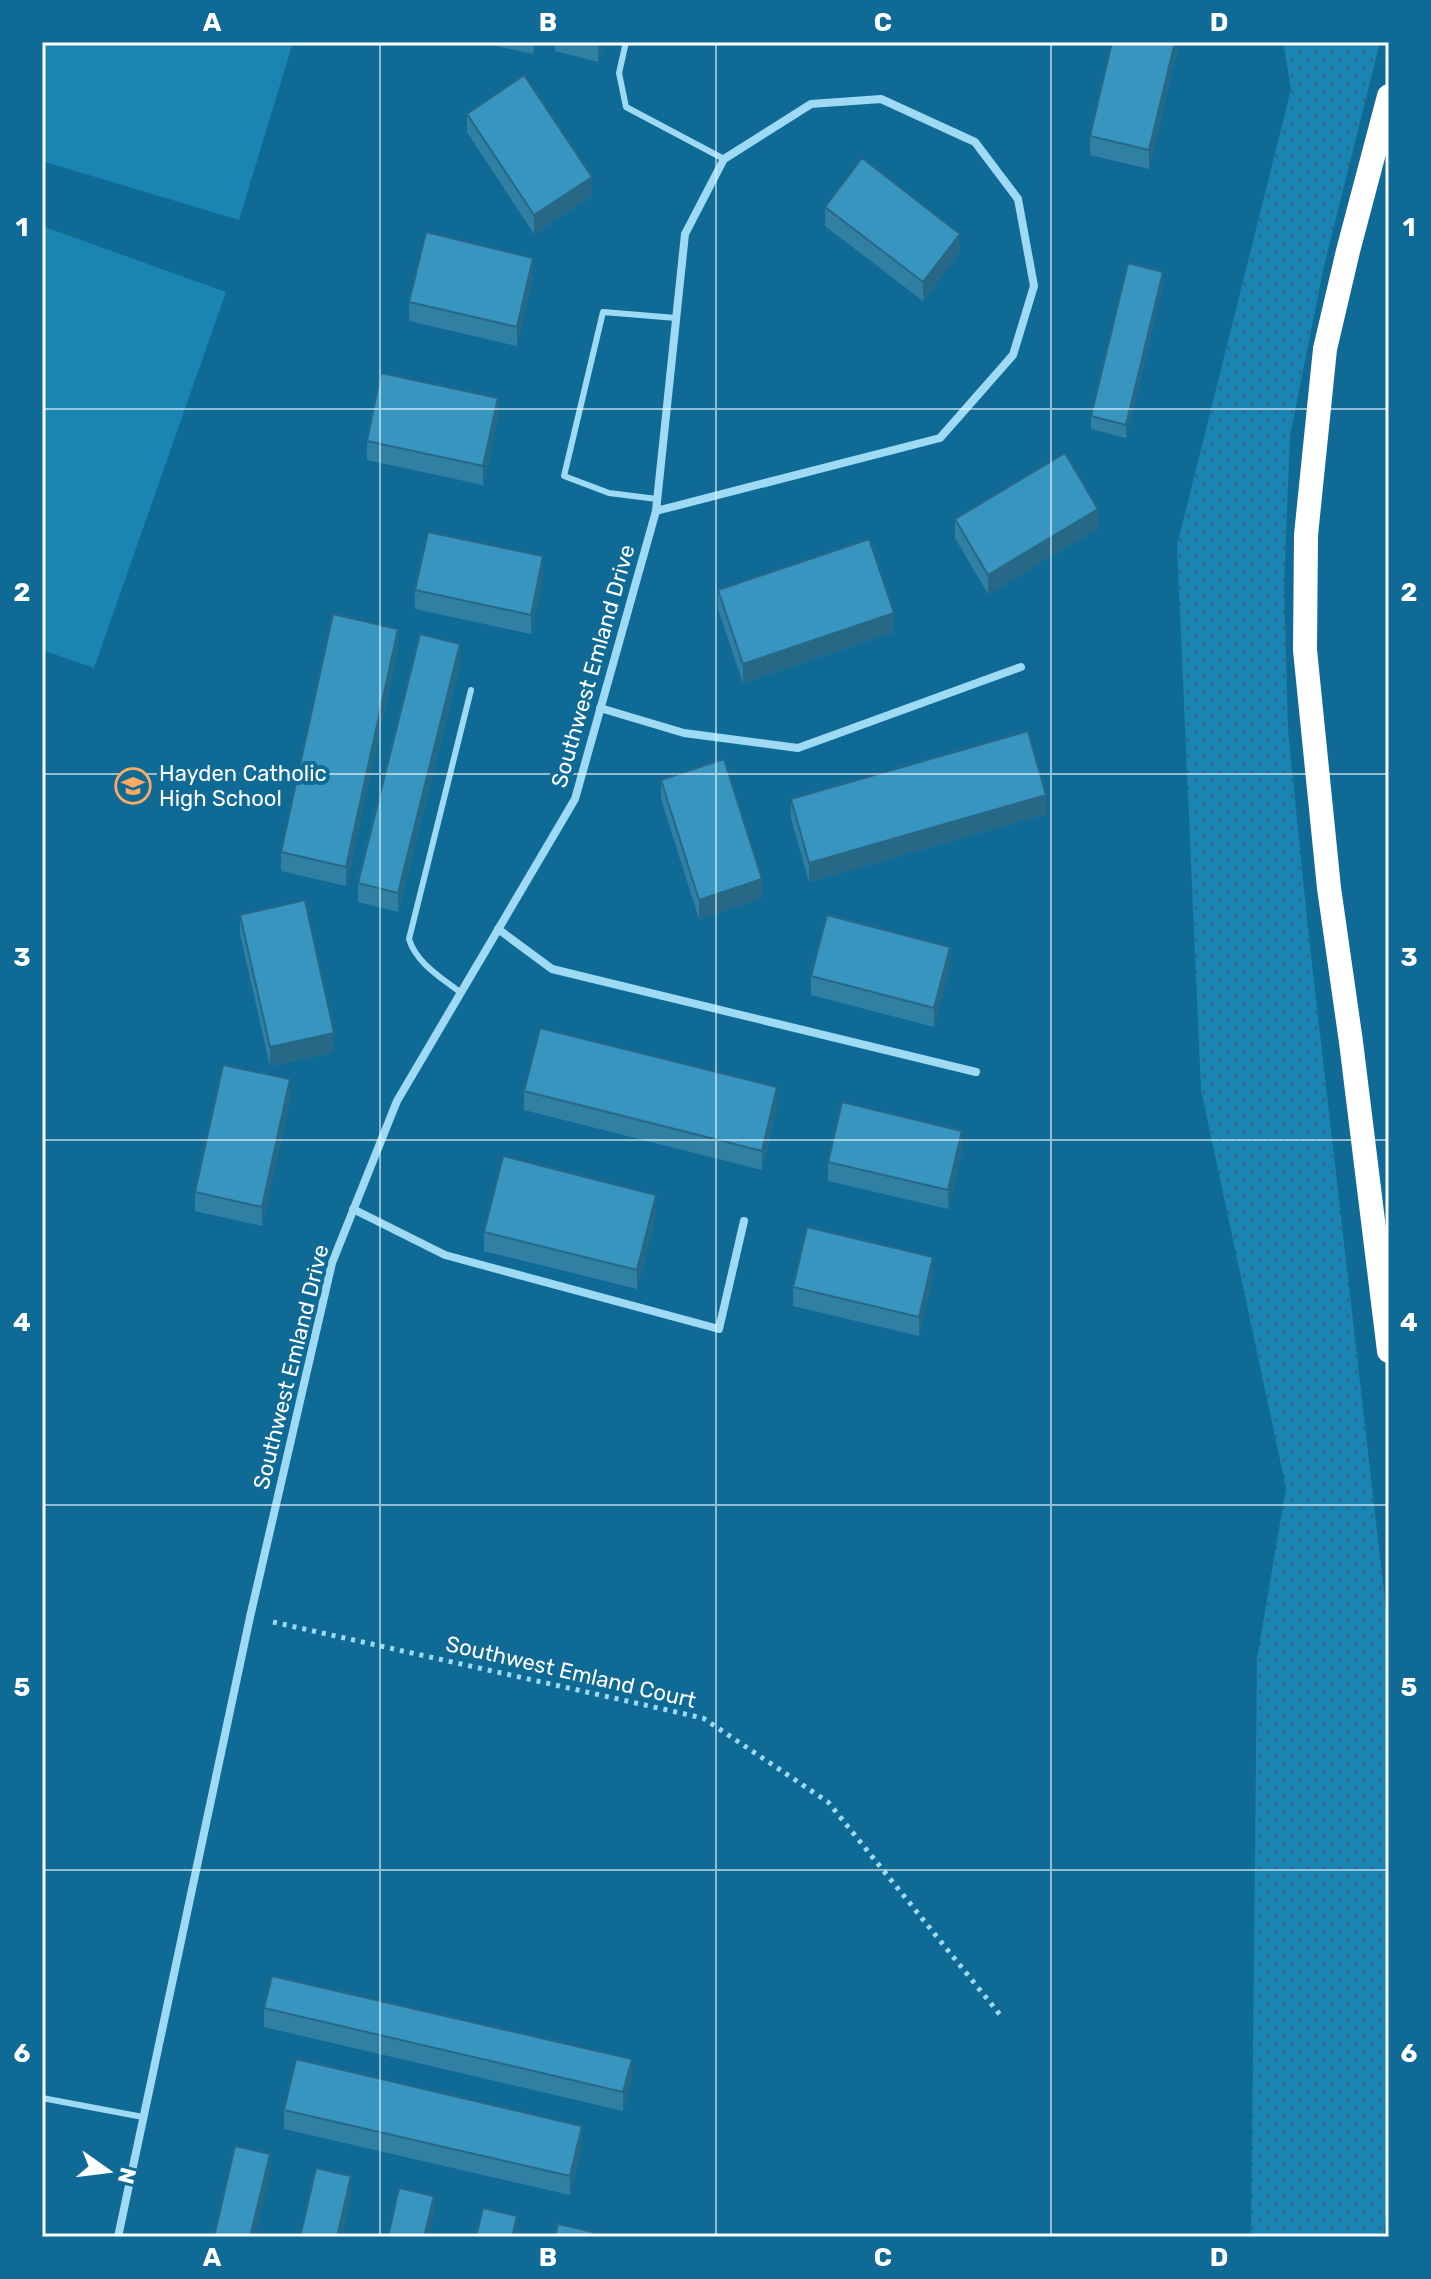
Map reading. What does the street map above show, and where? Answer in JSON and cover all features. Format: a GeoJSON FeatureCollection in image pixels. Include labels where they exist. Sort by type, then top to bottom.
{"type":"FeatureCollection","features":[{"type":"Feature","properties":{"kind":"highway"},"geometry":{"type":"LineString","coordinates":[[1389,96],[1325,349],[1306,535],[1305,650],[1329,888],[1389,1351]]}},
{"type":"Feature","properties":{"kind":"street"},"geometry":{"type":"LineString","coordinates":[[656,511],[940,438],[1013,355],[1034,286],[1018,199],[975,142],[881,99],[811,104],[724,159]]}},
{"type":"Feature","properties":{"kind":"street","name":"Southwest Emland Drive"},"geometry":{"type":"LineString","coordinates":[[118,2237],[250,1617],[332,1263],[397,1101],[575,799],[656,511],[685,234],[724,159]]}},
{"type":"Feature","properties":{"kind":"street"},"geometry":{"type":"LineString","coordinates":[[600,708],[684,733],[798,748],[1021,667]]}},
{"type":"Feature","properties":{"kind":"street"},"geometry":{"type":"LineString","coordinates":[[498,929],[552,969],[976,1072]]}},
{"type":"Feature","properties":{"kind":"street"},"geometry":{"type":"LineString","coordinates":[[353,1209],[445,1255],[719,1329],[744,1221]]}},
{"type":"Feature","properties":{"kind":"lane"},"geometry":{"type":"LineString","coordinates":[[626,42],[619,73],[626,107],[724,159]]}},
{"type":"Feature","properties":{"kind":"lane"},"geometry":{"type":"LineString","coordinates":[[657,499],[609,493],[564,476],[603,312],[676,318]]}},
{"type":"Feature","properties":{"kind":"lane"},"geometry":{"type":"LineString","coordinates":[[461,993],[425,965],[412,950],[409,939],[471,690]]}},
{"type":"Feature","properties":{"kind":"lane"},"geometry":{"type":"LineString","coordinates":[[42,2098],[143,2117]]}},
{"type":"Feature","properties":{"kind":"path","name":"Southwest Emland Court"},"geometry":{"type":"LineString","coordinates":[[250,1617],[703,1718],[828,1802],[1001,2016]]}},
{"type":"Feature","properties":{"kind":"shaded area"},"geometry":{"type":"Polygon","coordinates":[[[42,42],[293,42],[239,220],[42,161],[42,42]]]}},
{"type":"Feature","properties":{"kind":"shaded area"},"geometry":{"type":"Polygon","coordinates":[[[1283,42],[1380,42],[1324,266],[1290,436],[1284,587],[1288,730],[1389,1635],[1389,2195],[1383,2237],[1251,2237],[1257,1659],[1286,1488],[1201,1090],[1177,545],[1291,89],[1283,42]]]}},
{"type":"Feature","properties":{"kind":"shaded area"},"geometry":{"type":"Polygon","coordinates":[[[42,226],[226,292],[94,668],[42,650],[42,226]]]}},
{"type":"Feature","properties":{"kind":"building"},"geometry":{"type":"Polygon","coordinates":[[[1112,42],[1175,42],[1149,150],[1090,136],[1112,42]]]}},
{"type":"Feature","properties":{"kind":"building"},"geometry":{"type":"Polygon","coordinates":[[[524,75],[592,177],[534,215],[467,114],[524,75]]]}},
{"type":"Feature","properties":{"kind":"building"},"geometry":{"type":"Polygon","coordinates":[[[862,158],[960,234],[923,282],[825,207],[862,158]]]}},
{"type":"Feature","properties":{"kind":"building"},"geometry":{"type":"Polygon","coordinates":[[[426,232],[533,258],[517,327],[409,302],[426,232]]]}},
{"type":"Feature","properties":{"kind":"building"},"geometry":{"type":"Polygon","coordinates":[[[1128,263],[1163,272],[1126,425],[1091,416],[1128,263]]]}},
{"type":"Feature","properties":{"kind":"building"},"geometry":{"type":"Polygon","coordinates":[[[381,373],[498,398],[483,466],[367,441],[381,373]]]}},
{"type":"Feature","properties":{"kind":"building"},"geometry":{"type":"Polygon","coordinates":[[[1065,453],[1098,509],[988,575],[955,519],[1065,453]]]}},
{"type":"Feature","properties":{"kind":"building"},"geometry":{"type":"Polygon","coordinates":[[[428,532],[543,556],[531,615],[415,590],[428,532]]]}},
{"type":"Feature","properties":{"kind":"building"},"geometry":{"type":"Polygon","coordinates":[[[869,539],[894,613],[743,664],[718,590],[869,539]]]}},
{"type":"Feature","properties":{"kind":"building"},"geometry":{"type":"Polygon","coordinates":[[[333,614],[398,629],[346,867],[281,852],[333,614]]]}},
{"type":"Feature","properties":{"kind":"building"},"geometry":{"type":"Polygon","coordinates":[[[420,634],[460,644],[398,893],[358,883],[420,634]]]}},
{"type":"Feature","properties":{"kind":"building"},"geometry":{"type":"Polygon","coordinates":[[[1028,731],[1046,795],[809,863],[791,799],[1028,731]]]}},
{"type":"Feature","properties":{"kind":"building"},"geometry":{"type":"Polygon","coordinates":[[[724,759],[762,879],[699,900],[661,780],[724,759]]]}},
{"type":"Feature","properties":{"kind":"building"},"geometry":{"type":"Polygon","coordinates":[[[305,900],[334,1033],[270,1047],[240,915],[305,900]]]}},
{"type":"Feature","properties":{"kind":"building"},"geometry":{"type":"Polygon","coordinates":[[[827,915],[950,947],[934,1008],[811,976],[827,915]]]}},
{"type":"Feature","properties":{"kind":"building"},"geometry":{"type":"Polygon","coordinates":[[[540,1028],[777,1087],[762,1151],[524,1091],[540,1028]]]}},
{"type":"Feature","properties":{"kind":"building"},"geometry":{"type":"Polygon","coordinates":[[[223,1065],[290,1079],[262,1207],[195,1192],[223,1065]]]}},
{"type":"Feature","properties":{"kind":"building"},"geometry":{"type":"Polygon","coordinates":[[[842,1102],[962,1131],[948,1190],[828,1162],[842,1102]]]}},
{"type":"Feature","properties":{"kind":"building"},"geometry":{"type":"Polygon","coordinates":[[[503,1156],[656,1195],[637,1270],[484,1232],[503,1156]]]}},
{"type":"Feature","properties":{"kind":"building"},"geometry":{"type":"Polygon","coordinates":[[[807,1227],[933,1257],[919,1317],[793,1287],[807,1227]]]}},
{"type":"Feature","properties":{"kind":"building"},"geometry":{"type":"Polygon","coordinates":[[[272,1976],[632,2059],[623,2092],[264,2008],[272,1976]]]}},
{"type":"Feature","properties":{"kind":"building"},"geometry":{"type":"Polygon","coordinates":[[[296,2059],[582,2126],[570,2176],[284,2110],[296,2059]]]}},
{"type":"Feature","properties":{"kind":"building"},"geometry":{"type":"Polygon","coordinates":[[[235,2146],[270,2154],[250,2237],[214,2237],[235,2146]]]}},
{"type":"Feature","properties":{"kind":"building"},"geometry":{"type":"Polygon","coordinates":[[[316,2168],[351,2176],[337,2237],[300,2237],[316,2168]]]}},
{"type":"Feature","properties":{"kind":"building"},"geometry":{"type":"Polygon","coordinates":[[[399,2188],[434,2196],[424,2237],[388,2237],[399,2188]]]}},
{"type":"Feature","properties":{"kind":"building"},"geometry":{"type":"Polygon","coordinates":[[[483,2208],[517,2216],[512,2237],[476,2237],[483,2208]]]}},
{"type":"Feature","properties":{"kind":"building"},"geometry":{"type":"Polygon","coordinates":[[[558,2224],[593,2232],[592,2237],[555,2237],[558,2224]]]}},
{"type":"Feature","properties":{"kind":"place","name":"Hayden Catholic High School"},"geometry":{"type":"Point","coordinates":[133,786]}}]}
